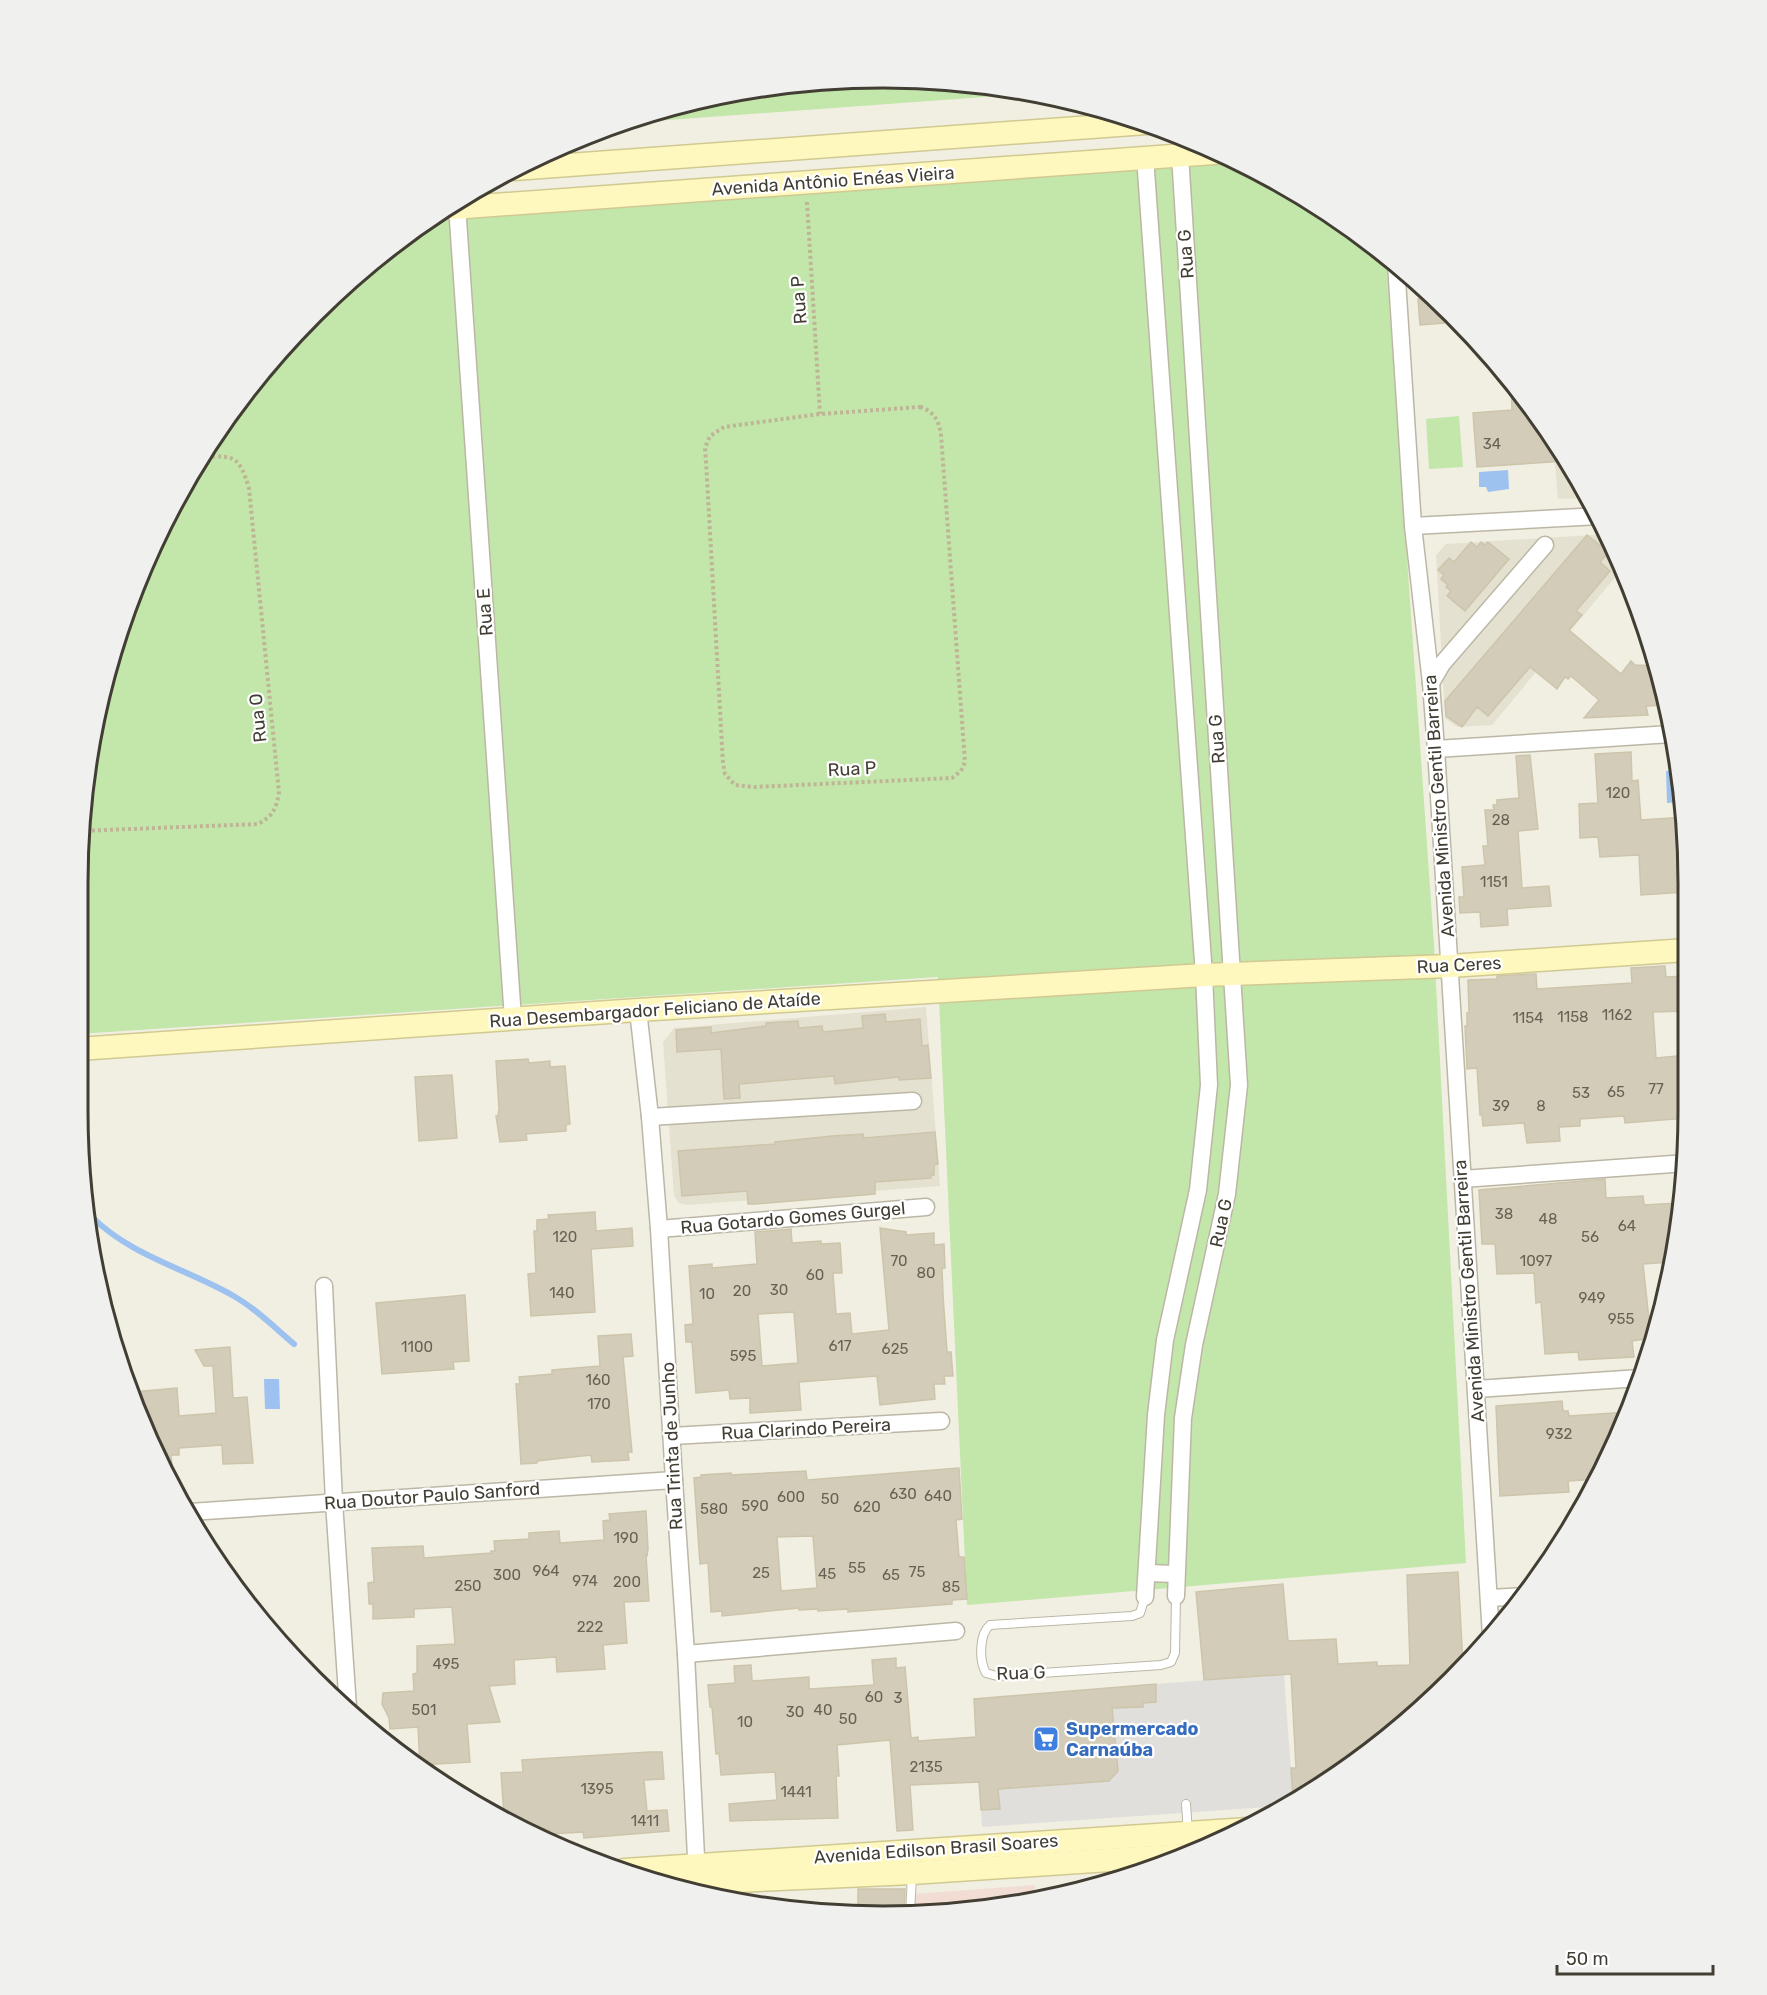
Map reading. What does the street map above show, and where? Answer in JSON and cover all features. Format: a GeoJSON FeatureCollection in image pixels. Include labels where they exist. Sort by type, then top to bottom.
{"type":"FeatureCollection","features":[{"type":"Feature","properties":{"kind":"street","name":"Avenida Antônio Enéas Vieira"},"geometry":{"type":"LineString","coordinates":[[538,167],[1116,124]]}},
{"type":"Feature","properties":{"kind":"street","name":"Avenida Antônio Enéas Vieira"},"geometry":{"type":"LineString","coordinates":[[468,206],[1199,154]]}},
{"type":"Feature","properties":{"kind":"street","name":"Rua G"},"geometry":{"type":"LineString","coordinates":[[1176,1596],[1183,1418],[1194,1345],[1227,1194],[1239,1085],[1180,155]]}},
{"type":"Feature","properties":{"kind":"street","name":"Rua G"},"geometry":{"type":"LineString","coordinates":[[1145,157],[1204,975],[1209,1085],[1198,1190],[1166,1340],[1156,1415],[1145,1597]]}},
{"type":"Feature","properties":{"kind":"street","name":"Rua E"},"geometry":{"type":"LineString","coordinates":[[455,214],[513,1020]]}},
{"type":"Feature","properties":{"kind":"street","name":"Avenida Ministro Gentil Barreira"},"geometry":{"type":"LineString","coordinates":[[1397,277],[1413,526],[1436,749],[1491,1624]]}},
{"type":"Feature","properties":{"kind":"street"},"geometry":{"type":"LineString","coordinates":[[1413,526],[1589,517]]}},
{"type":"Feature","properties":{"kind":"street"},"geometry":{"type":"LineString","coordinates":[[1431,683],[1442,664],[1545,545]]}},
{"type":"Feature","properties":{"kind":"street"},"geometry":{"type":"LineString","coordinates":[[1436,749],[1664,734]]}},
{"type":"Feature","properties":{"kind":"street","name":"Rua Ceres"},"geometry":{"type":"LineString","coordinates":[[1231,973],[1450,966],[1678,951]]}},
{"type":"Feature","properties":{"kind":"street","name":"Rua Desembargador Feliciano de Ataíde"},"geometry":{"type":"LineString","coordinates":[[88,1048],[638,1010],[1231,973]]}},
{"type":"Feature","properties":{"kind":"street","name":"Rua Trinta de Junho"},"geometry":{"type":"LineString","coordinates":[[638,1010],[659,1229],[686,1654],[686,1881]]}},
{"type":"Feature","properties":{"kind":"street"},"geometry":{"type":"LineString","coordinates":[[650,1117],[913,1101]]}},
{"type":"Feature","properties":{"kind":"street"},"geometry":{"type":"LineString","coordinates":[[1462,1179],[1677,1164]]}},
{"type":"Feature","properties":{"kind":"street","name":"Rua Gotardo Gomes Gurgel"},"geometry":{"type":"LineString","coordinates":[[659,1229],[926,1207]]}},
{"type":"Feature","properties":{"kind":"street"},"geometry":{"type":"LineString","coordinates":[[324,1286],[334,1502],[347,1698]]}},
{"type":"Feature","properties":{"kind":"street"},"geometry":{"type":"LineString","coordinates":[[1476,1389],[1632,1379]]}},
{"type":"Feature","properties":{"kind":"street","name":"Rua Clarindo Pereira"},"geometry":{"type":"LineString","coordinates":[[672,1436],[941,1421]]}},
{"type":"Feature","properties":{"kind":"street","name":"Rua Doutor Paulo Sanford"},"geometry":{"type":"LineString","coordinates":[[197,1512],[674,1480]]}},
{"type":"Feature","properties":{"kind":"street"},"geometry":{"type":"LineString","coordinates":[[1147,1574],[1176,1574]]}},
{"type":"Feature","properties":{"kind":"street"},"geometry":{"type":"LineString","coordinates":[[1490,1598],[1513,1597]]}},
{"type":"Feature","properties":{"kind":"street"},"geometry":{"type":"LineString","coordinates":[[686,1654],[956,1631]]}},
{"type":"Feature","properties":{"kind":"street","name":"Avenida Edilson Brasil Soares"},"geometry":{"type":"LineString","coordinates":[[686,1881],[1185,1847]]}},
{"type":"Feature","properties":{"kind":"street","name":"Avenida Edilson Brasil Soares"},"geometry":{"type":"LineString","coordinates":[[686,1881],[912,1873],[1185,1847]]}},
{"type":"Feature","properties":{"kind":"lane","name":"Rua G"},"geometry":{"type":"LineString","coordinates":[[1145,1597],[1140,1612],[1132,1616],[990,1625],[983,1635],[983,1668],[986,1673],[997,1676],[1161,1665],[1171,1662],[1175,1653],[1176,1596]]}},
{"type":"Feature","properties":{"kind":"lane"},"geometry":{"type":"LineString","coordinates":[[1186,1804],[1187,1846]]}},
{"type":"Feature","properties":{"kind":"lane"},"geometry":{"type":"LineString","coordinates":[[910,1905],[912,1873]]}},
{"type":"Feature","properties":{"kind":"path","name":"Rua P"},"geometry":{"type":"LineString","coordinates":[[806,183],[820,414]]}},
{"type":"Feature","properties":{"kind":"path","name":"Rua P"},"geometry":{"type":"LineString","coordinates":[[920,407],[929,410],[940,426],[965,762],[961,771],[952,778],[754,787],[735,785],[725,774],[705,448],[710,436],[724,427],[820,414],[920,407]]}},
{"type":"Feature","properties":{"kind":"path","name":"Rua O"},"geometry":{"type":"LineString","coordinates":[[90,831],[258,824],[269,818],[276,810],[279,793],[249,488],[242,465],[224,456],[213,457]]}},
{"type":"Feature","properties":{"kind":"shaded area"},"geometry":{"type":"Polygon","coordinates":[[[1554,457],[1579,498],[1558,499],[1554,457]]]}},
{"type":"Feature","properties":{"kind":"shaded area"},"geometry":{"type":"Polygon","coordinates":[[[1598,535],[1616,576],[1492,725],[1457,727],[1445,718],[1436,555],[1446,544],[1598,535]]]}},
{"type":"Feature","properties":{"kind":"shaded area"},"geometry":{"type":"Polygon","coordinates":[[[926,1007],[940,1186],[687,1205],[679,1203],[674,1196],[663,1042],[674,1028],[926,1007]]]}},
{"type":"Feature","properties":{"kind":"shaded area"},"geometry":{"type":"Polygon","coordinates":[[[1284,1674],[1293,1793],[1268,1807],[982,1827],[981,1810],[1000,1809],[998,1789],[1110,1781],[1118,1771],[1112,1706],[1156,1702],[1156,1684],[1284,1674]]]}},
{"type":"Feature","properties":{"kind":"shaded area"},"geometry":{"type":"Polygon","coordinates":[[[1035,1885],[1035,1892],[987,1900],[935,1905],[915,1905],[914,1894],[1035,1885]]]}},
{"type":"Feature","properties":{"kind":"green space"},"geometry":{"type":"Polygon","coordinates":[[[884,88],[935,90],[994,96],[663,120],[728,104],[780,95],[832,90],[884,88]]]}},
{"type":"Feature","properties":{"kind":"green space"},"geometry":{"type":"Polygon","coordinates":[[[1215,161],[1281,195],[1325,222],[1387,269],[1434,945],[1466,1563],[967,1605],[938,977],[88,1033],[88,884],[95,780],[104,728],[131,628],[170,532],[222,442],[286,359],[321,321],[359,286],[400,253],[455,214],[1215,161]]]}},
{"type":"Feature","properties":{"kind":"green space"},"geometry":{"type":"Polygon","coordinates":[[[1459,416],[1463,467],[1429,469],[1426,419],[1459,416]]]}},
{"type":"Feature","properties":{"kind":"water"},"geometry":{"type":"Polygon","coordinates":[[[1508,470],[1509,489],[1488,492],[1486,487],[1479,487],[1479,472],[1508,470]]]}},
{"type":"Feature","properties":{"kind":"water"},"geometry":{"type":"Polygon","coordinates":[[[1666,771],[1670,771],[1674,803],[1667,803],[1666,771]]]}},
{"type":"Feature","properties":{"kind":"water"},"geometry":{"type":"Polygon","coordinates":[[[264,1379],[279,1379],[280,1409],[265,1409],[264,1379]]]}},
{"type":"Feature","properties":{"kind":"building"},"geometry":{"type":"Polygon","coordinates":[[[1421,298],[1444,319],[1444,323],[1420,325],[1418,299],[1421,298]]]}},
{"type":"Feature","properties":{"kind":"building"},"geometry":{"type":"Polygon","coordinates":[[[1512,397],[1557,462],[1477,467],[1473,413],[1512,410],[1512,397]]]}},
{"type":"Feature","properties":{"kind":"building"},"geometry":{"type":"Polygon","coordinates":[[[1587,535],[1604,548],[1607,554],[1600,562],[1610,571],[1576,611],[1582,615],[1569,630],[1621,674],[1631,661],[1635,665],[1647,666],[1658,705],[1646,706],[1648,715],[1584,718],[1599,700],[1571,676],[1568,679],[1565,677],[1557,689],[1530,667],[1488,716],[1477,707],[1462,727],[1446,716],[1445,701],[1587,535]]]}},
{"type":"Feature","properties":{"kind":"building"},"geometry":{"type":"Polygon","coordinates":[[[1471,542],[1477,547],[1481,542],[1485,545],[1488,542],[1509,559],[1465,611],[1447,596],[1451,591],[1441,579],[1444,575],[1438,570],[1449,558],[1454,562],[1471,542]]]}},
{"type":"Feature","properties":{"kind":"building"},"geometry":{"type":"Polygon","coordinates":[[[1631,752],[1632,781],[1638,780],[1641,820],[1676,818],[1678,892],[1641,895],[1639,855],[1600,857],[1598,837],[1580,838],[1579,804],[1598,803],[1595,754],[1631,752]]]}},
{"type":"Feature","properties":{"kind":"building"},"geometry":{"type":"Polygon","coordinates":[[[1530,755],[1538,829],[1518,831],[1522,888],[1549,886],[1551,906],[1507,909],[1508,925],[1481,927],[1480,912],[1460,913],[1459,897],[1464,897],[1462,867],[1485,865],[1483,846],[1488,846],[1485,810],[1494,810],[1493,805],[1497,805],[1497,800],[1519,798],[1516,756],[1530,755]]]}},
{"type":"Feature","properties":{"kind":"building"},"geometry":{"type":"Polygon","coordinates":[[[1665,966],[1666,977],[1678,976],[1678,1011],[1653,1012],[1656,1058],[1678,1056],[1678,1119],[1625,1123],[1624,1116],[1580,1119],[1580,1126],[1559,1127],[1560,1141],[1527,1143],[1524,1123],[1483,1126],[1482,1115],[1480,1115],[1477,1068],[1467,1069],[1465,1026],[1467,1026],[1467,1013],[1469,1013],[1468,980],[1536,974],[1537,989],[1632,983],[1631,968],[1665,966]]]}},
{"type":"Feature","properties":{"kind":"building"},"geometry":{"type":"Polygon","coordinates":[[[885,1014],[886,1022],[920,1019],[922,1046],[928,1045],[931,1078],[899,1080],[899,1077],[835,1084],[834,1076],[739,1084],[740,1098],[724,1099],[721,1049],[677,1052],[676,1030],[711,1027],[711,1033],[766,1026],[766,1023],[798,1021],[799,1028],[822,1026],[823,1032],[863,1028],[862,1016],[885,1014]]]}},
{"type":"Feature","properties":{"kind":"building"},"geometry":{"type":"Polygon","coordinates":[[[528,1059],[529,1063],[550,1061],[550,1067],[565,1066],[570,1124],[566,1125],[566,1131],[526,1134],[527,1140],[500,1142],[496,1116],[498,1116],[499,1109],[496,1061],[528,1059]]]}},
{"type":"Feature","properties":{"kind":"building"},"geometry":{"type":"Polygon","coordinates":[[[452,1075],[457,1138],[419,1141],[415,1077],[452,1075]]]}},
{"type":"Feature","properties":{"kind":"building"},"geometry":{"type":"Polygon","coordinates":[[[935,1132],[938,1164],[934,1165],[934,1175],[931,1175],[931,1178],[875,1182],[875,1194],[756,1204],[748,1204],[747,1191],[682,1196],[678,1151],[775,1144],[775,1142],[832,1136],[863,1134],[864,1138],[935,1132]]]}},
{"type":"Feature","properties":{"kind":"building"},"geometry":{"type":"Polygon","coordinates":[[[1605,1179],[1606,1198],[1643,1196],[1644,1205],[1673,1203],[1664,1263],[1643,1264],[1649,1323],[1644,1339],[1632,1341],[1634,1357],[1579,1360],[1578,1352],[1545,1354],[1541,1302],[1536,1303],[1534,1273],[1497,1274],[1495,1244],[1482,1244],[1479,1190],[1605,1179]]]}},
{"type":"Feature","properties":{"kind":"building"},"geometry":{"type":"Polygon","coordinates":[[[595,1212],[596,1231],[632,1228],[633,1246],[591,1249],[595,1312],[531,1316],[528,1274],[536,1273],[534,1231],[537,1231],[537,1220],[549,1219],[548,1215],[595,1212]]]}},
{"type":"Feature","properties":{"kind":"building"},"geometry":{"type":"Polygon","coordinates":[[[880,1228],[906,1232],[906,1235],[934,1233],[934,1245],[944,1244],[943,1295],[947,1352],[951,1352],[953,1376],[944,1376],[945,1384],[934,1384],[935,1399],[880,1405],[877,1376],[799,1382],[801,1410],[750,1413],[750,1398],[730,1399],[729,1390],[696,1393],[692,1342],[686,1342],[685,1325],[693,1324],[689,1266],[712,1264],[712,1268],[757,1264],[755,1232],[791,1229],[792,1243],[821,1241],[821,1244],[840,1243],[842,1273],[833,1273],[836,1314],[850,1313],[852,1334],[889,1330],[880,1228]],[[794,1312],[758,1314],[762,1366],[798,1363],[794,1312]]]}},
{"type":"Feature","properties":{"kind":"building"},"geometry":{"type":"Polygon","coordinates":[[[465,1295],[469,1361],[453,1362],[454,1369],[382,1374],[376,1303],[465,1295]]]}},
{"type":"Feature","properties":{"kind":"building"},"geometry":{"type":"Polygon","coordinates":[[[631,1334],[633,1356],[623,1357],[632,1452],[628,1452],[629,1460],[592,1462],[591,1455],[521,1464],[516,1384],[520,1384],[519,1377],[552,1374],[552,1370],[600,1366],[598,1336],[631,1334]]]}},
{"type":"Feature","properties":{"kind":"building"},"geometry":{"type":"Polygon","coordinates":[[[230,1347],[233,1398],[247,1397],[253,1463],[223,1464],[222,1445],[179,1448],[179,1455],[171,1455],[172,1467],[170,1463],[140,1391],[177,1388],[179,1416],[216,1413],[213,1366],[204,1366],[195,1350],[230,1347]]]}},
{"type":"Feature","properties":{"kind":"building"},"geometry":{"type":"Polygon","coordinates":[[[1562,1401],[1563,1411],[1568,1411],[1569,1416],[1619,1413],[1588,1480],[1568,1481],[1569,1492],[1500,1496],[1496,1406],[1562,1401]]]}},
{"type":"Feature","properties":{"kind":"building"},"geometry":{"type":"Polygon","coordinates":[[[959,1468],[962,1519],[956,1520],[959,1557],[964,1557],[967,1599],[952,1600],[952,1604],[848,1612],[848,1609],[818,1611],[818,1609],[799,1610],[799,1608],[722,1616],[722,1611],[711,1612],[708,1563],[700,1564],[694,1478],[702,1477],[701,1475],[731,1473],[731,1475],[806,1471],[807,1480],[959,1468]],[[813,1536],[777,1537],[781,1591],[817,1588],[813,1536]]]}},
{"type":"Feature","properties":{"kind":"building"},"geometry":{"type":"Polygon","coordinates":[[[646,1511],[649,1601],[624,1602],[627,1643],[603,1645],[605,1669],[557,1672],[556,1657],[514,1660],[515,1684],[489,1686],[500,1722],[467,1724],[470,1762],[430,1764],[420,1756],[418,1727],[390,1729],[389,1718],[382,1704],[383,1693],[414,1691],[413,1674],[417,1673],[417,1646],[455,1644],[452,1607],[414,1609],[414,1617],[373,1619],[373,1604],[369,1604],[368,1583],[374,1582],[372,1548],[423,1546],[424,1558],[491,1553],[495,1551],[494,1541],[529,1539],[529,1533],[559,1531],[560,1543],[604,1540],[603,1521],[610,1520],[609,1514],[646,1511]]]}},
{"type":"Feature","properties":{"kind":"building"},"geometry":{"type":"Polygon","coordinates":[[[1458,1572],[1463,1656],[1408,1709],[1325,1773],[1293,1793],[1291,1768],[1296,1768],[1291,1674],[1204,1680],[1196,1592],[1283,1584],[1288,1641],[1336,1639],[1338,1664],[1377,1662],[1377,1666],[1410,1665],[1407,1575],[1458,1572]]]}},
{"type":"Feature","properties":{"kind":"building"},"geometry":{"type":"Polygon","coordinates":[[[896,1658],[896,1668],[905,1667],[911,1738],[918,1737],[918,1741],[976,1737],[974,1699],[1156,1684],[1156,1702],[1143,1703],[1143,1707],[1112,1708],[1118,1771],[1109,1781],[998,1789],[1000,1809],[981,1810],[979,1782],[910,1785],[913,1830],[897,1831],[890,1740],[837,1745],[838,1818],[730,1821],[729,1804],[777,1800],[775,1772],[721,1775],[719,1753],[716,1754],[708,1685],[735,1683],[734,1666],[751,1665],[752,1681],[809,1677],[809,1689],[874,1685],[872,1660],[896,1658]]]}},
{"type":"Feature","properties":{"kind":"building"},"geometry":{"type":"Polygon","coordinates":[[[662,1752],[664,1779],[644,1780],[647,1811],[667,1810],[669,1831],[584,1838],[583,1832],[552,1834],[550,1830],[545,1831],[545,1828],[532,1825],[504,1810],[501,1773],[523,1772],[522,1760],[662,1752]]]}},
{"type":"Feature","properties":{"kind":"building"},"geometry":{"type":"Polygon","coordinates":[[[858,1889],[905,1889],[904,1906],[858,1906],[858,1889]]]}},
{"type":"Feature","properties":{"kind":"waterway"},"geometry":{"type":"LineString","coordinates":[[96,1220],[123,1242],[141,1252],[240,1300],[294,1344]]}},
{"type":"Feature","properties":{"kind":"place","name":"Supermercado Carnaúba"},"geometry":{"type":"Point","coordinates":[1046,1739]}}]}
